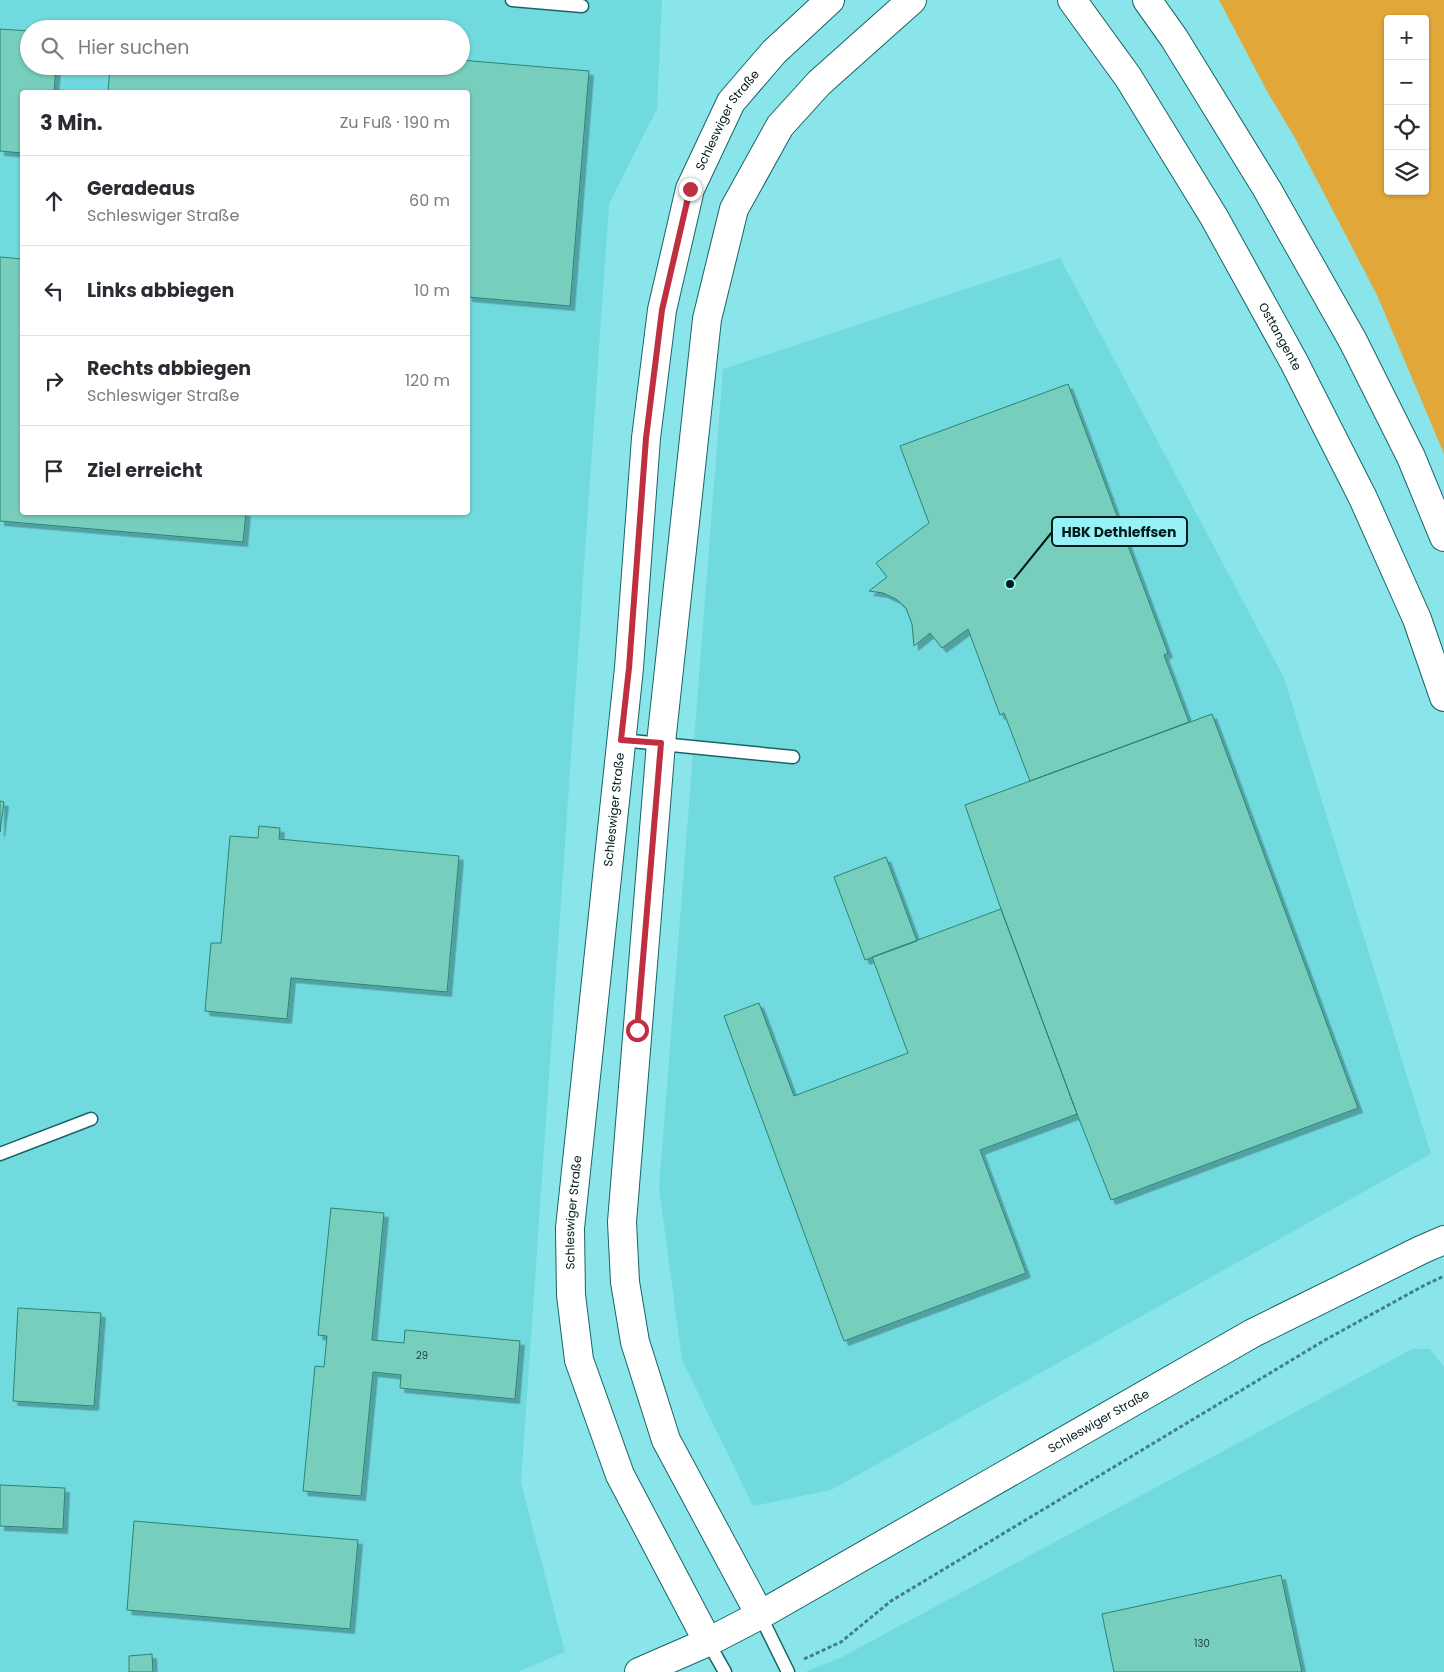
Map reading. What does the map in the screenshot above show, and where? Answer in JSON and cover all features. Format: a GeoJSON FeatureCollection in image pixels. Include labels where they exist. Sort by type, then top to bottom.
{"type":"FeatureCollection","features":[{"type":"Feature","properties":{"kind":"main road","name":"Schleswiger Straße"},"geometry":{"type":"LineString","coordinates":[[708,1642],[620,1475],[579,1360],[571,1295],[570,1228],[629,668],[646,438],[660,320],[690,189],[731,102],[774,52],[830,0]]}},
{"type":"Feature","properties":{"kind":"main road"},"geometry":{"type":"LineString","coordinates":[[760,1615],[666,1440],[635,1342],[625,1282],[622,1222],[661,743],[707,319],[734,209],[780,126],[819,83],[912,0]]}},
{"type":"Feature","properties":{"kind":"main road","name":"Osttangente"},"geometry":{"type":"LineString","coordinates":[[1072,0],[1128,77],[1214,217],[1294,362],[1363,498],[1402,584],[1417,619],[1444,697]]}},
{"type":"Feature","properties":{"kind":"main road"},"geometry":{"type":"LineString","coordinates":[[1147,0],[1174,38],[1267,189],[1353,342],[1411,457],[1444,537]]}},
{"type":"Feature","properties":{"kind":"main road","name":"Schleswiger Straße"},"geometry":{"type":"LineString","coordinates":[[640,1672],[708,1642],[760,1615],[1253,1333],[1444,1240]]}},
{"type":"Feature","properties":{"kind":"lane"},"geometry":{"type":"LineString","coordinates":[[512,0],[582,6]]}},
{"type":"Feature","properties":{"kind":"lane"},"geometry":{"type":"LineString","coordinates":[[621,740],[793,756]]}},
{"type":"Feature","properties":{"kind":"lane"},"geometry":{"type":"LineString","coordinates":[[0,1158],[91,1119]]}},
{"type":"Feature","properties":{"kind":"lane"},"geometry":{"type":"LineString","coordinates":[[760,1615],[786,1670]]}},
{"type":"Feature","properties":{"kind":"lane"},"geometry":{"type":"LineString","coordinates":[[708,1642],[725,1672]]}},
{"type":"Feature","properties":{"kind":"path"},"geometry":{"type":"LineString","coordinates":[[786,1670],[841,1642],[890,1601],[1325,1340],[1444,1276]]}},
{"type":"Feature","properties":{"kind":"shaded area"},"geometry":{"type":"Polygon","coordinates":[[[0,0],[662,0],[657,109],[609,204],[521,1483],[565,1652],[517,1672],[0,1672],[0,0]]]}},
{"type":"Feature","properties":{"kind":"shaded area"},"geometry":{"type":"Polygon","coordinates":[[[1219,0],[1444,0],[1444,454],[1377,295],[1295,138],[1268,93],[1219,0]]]}},
{"type":"Feature","properties":{"kind":"shaded area"},"geometry":{"type":"Polygon","coordinates":[[[1060,258],[1284,678],[1431,1154],[831,1490],[753,1506],[682,1360],[659,1188],[723,369],[1060,258]]]}},
{"type":"Feature","properties":{"kind":"shaded area"},"geometry":{"type":"Polygon","coordinates":[[[1412,1349],[1430,1349],[1444,1367],[1444,1672],[805,1672],[842,1657],[1412,1349]]]}},
{"type":"Feature","properties":{"kind":"building"},"geometry":{"type":"Polygon","coordinates":[[[0,29],[20,30],[20,75],[55,75],[54,90],[20,90],[20,153],[0,151],[0,29]]]}},
{"type":"Feature","properties":{"kind":"building"},"geometry":{"type":"Polygon","coordinates":[[[470,61],[589,71],[570,306],[470,297],[470,90],[108,90],[109,75],[470,75],[470,61]]]}},
{"type":"Feature","properties":{"kind":"building"},"geometry":{"type":"Polygon","coordinates":[[[0,257],[20,259],[20,515],[246,515],[243,542],[0,521],[0,257]]]}},
{"type":"Feature","properties":{"kind":"building"},"geometry":{"type":"Polygon","coordinates":[[[1068,384],[1168,653],[1164,655],[1189,722],[1030,781],[1004,713],[1000,715],[968,629],[942,648],[930,633],[914,646],[912,624],[906,608],[896,599],[883,593],[869,591],[887,577],[876,563],[929,523],[900,446],[1068,384]]]}},
{"type":"Feature","properties":{"kind":"building"},"geometry":{"type":"Polygon","coordinates":[[[1212,714],[1358,1108],[1111,1200],[1001,909],[965,805],[1212,714]]]}},
{"type":"Feature","properties":{"kind":"building"},"geometry":{"type":"Polygon","coordinates":[[[0,801],[4,802],[0,832],[0,801]]]}},
{"type":"Feature","properties":{"kind":"building"},"geometry":{"type":"Polygon","coordinates":[[[259,826],[280,828],[279,839],[459,856],[447,992],[291,978],[287,1019],[205,1011],[211,943],[221,943],[230,836],[258,838],[259,826]]]}},
{"type":"Feature","properties":{"kind":"building"},"geometry":{"type":"Polygon","coordinates":[[[886,857],[917,941],[865,960],[834,877],[886,857]]]}},
{"type":"Feature","properties":{"kind":"building"},"geometry":{"type":"Polygon","coordinates":[[[1001,909],[1077,1114],[980,1150],[1026,1273],[844,1341],[724,1016],[759,1003],[794,1096],[908,1053],[872,957],[1001,909]]]}},
{"type":"Feature","properties":{"kind":"building"},"geometry":{"type":"Polygon","coordinates":[[[331,1208],[384,1213],[372,1340],[404,1343],[405,1330],[520,1341],[515,1399],[400,1388],[401,1375],[373,1372],[361,1496],[303,1491],[315,1366],[324,1367],[327,1336],[318,1335],[331,1208]]]}},
{"type":"Feature","properties":{"kind":"building"},"geometry":{"type":"Polygon","coordinates":[[[18,1308],[101,1313],[94,1406],[13,1401],[18,1308]]]}},
{"type":"Feature","properties":{"kind":"building"},"geometry":{"type":"Polygon","coordinates":[[[0,1485],[65,1488],[63,1529],[0,1526],[0,1485]]]}},
{"type":"Feature","properties":{"kind":"building"},"geometry":{"type":"Polygon","coordinates":[[[134,1521],[358,1540],[350,1629],[127,1610],[134,1521]]]}},
{"type":"Feature","properties":{"kind":"building"},"geometry":{"type":"Polygon","coordinates":[[[1281,1575],[1302,1672],[1114,1672],[1102,1614],[1281,1575]]]}},
{"type":"Feature","properties":{"kind":"building"},"geometry":{"type":"Polygon","coordinates":[[[152,1654],[153,1672],[129,1672],[129,1656],[152,1654]]]}},
{"type":"Feature","properties":{"kind":"place","name":"HBK Dethleffsen"},"geometry":{"type":"Point","coordinates":[1010,584]}},
{"type":"Feature","properties":{"kind":"route"},"geometry":{"type":"LineString","coordinates":[[637,1030],[661,743],[621,740],[629,668],[646,438],[662,310],[690,189]]}}]}
